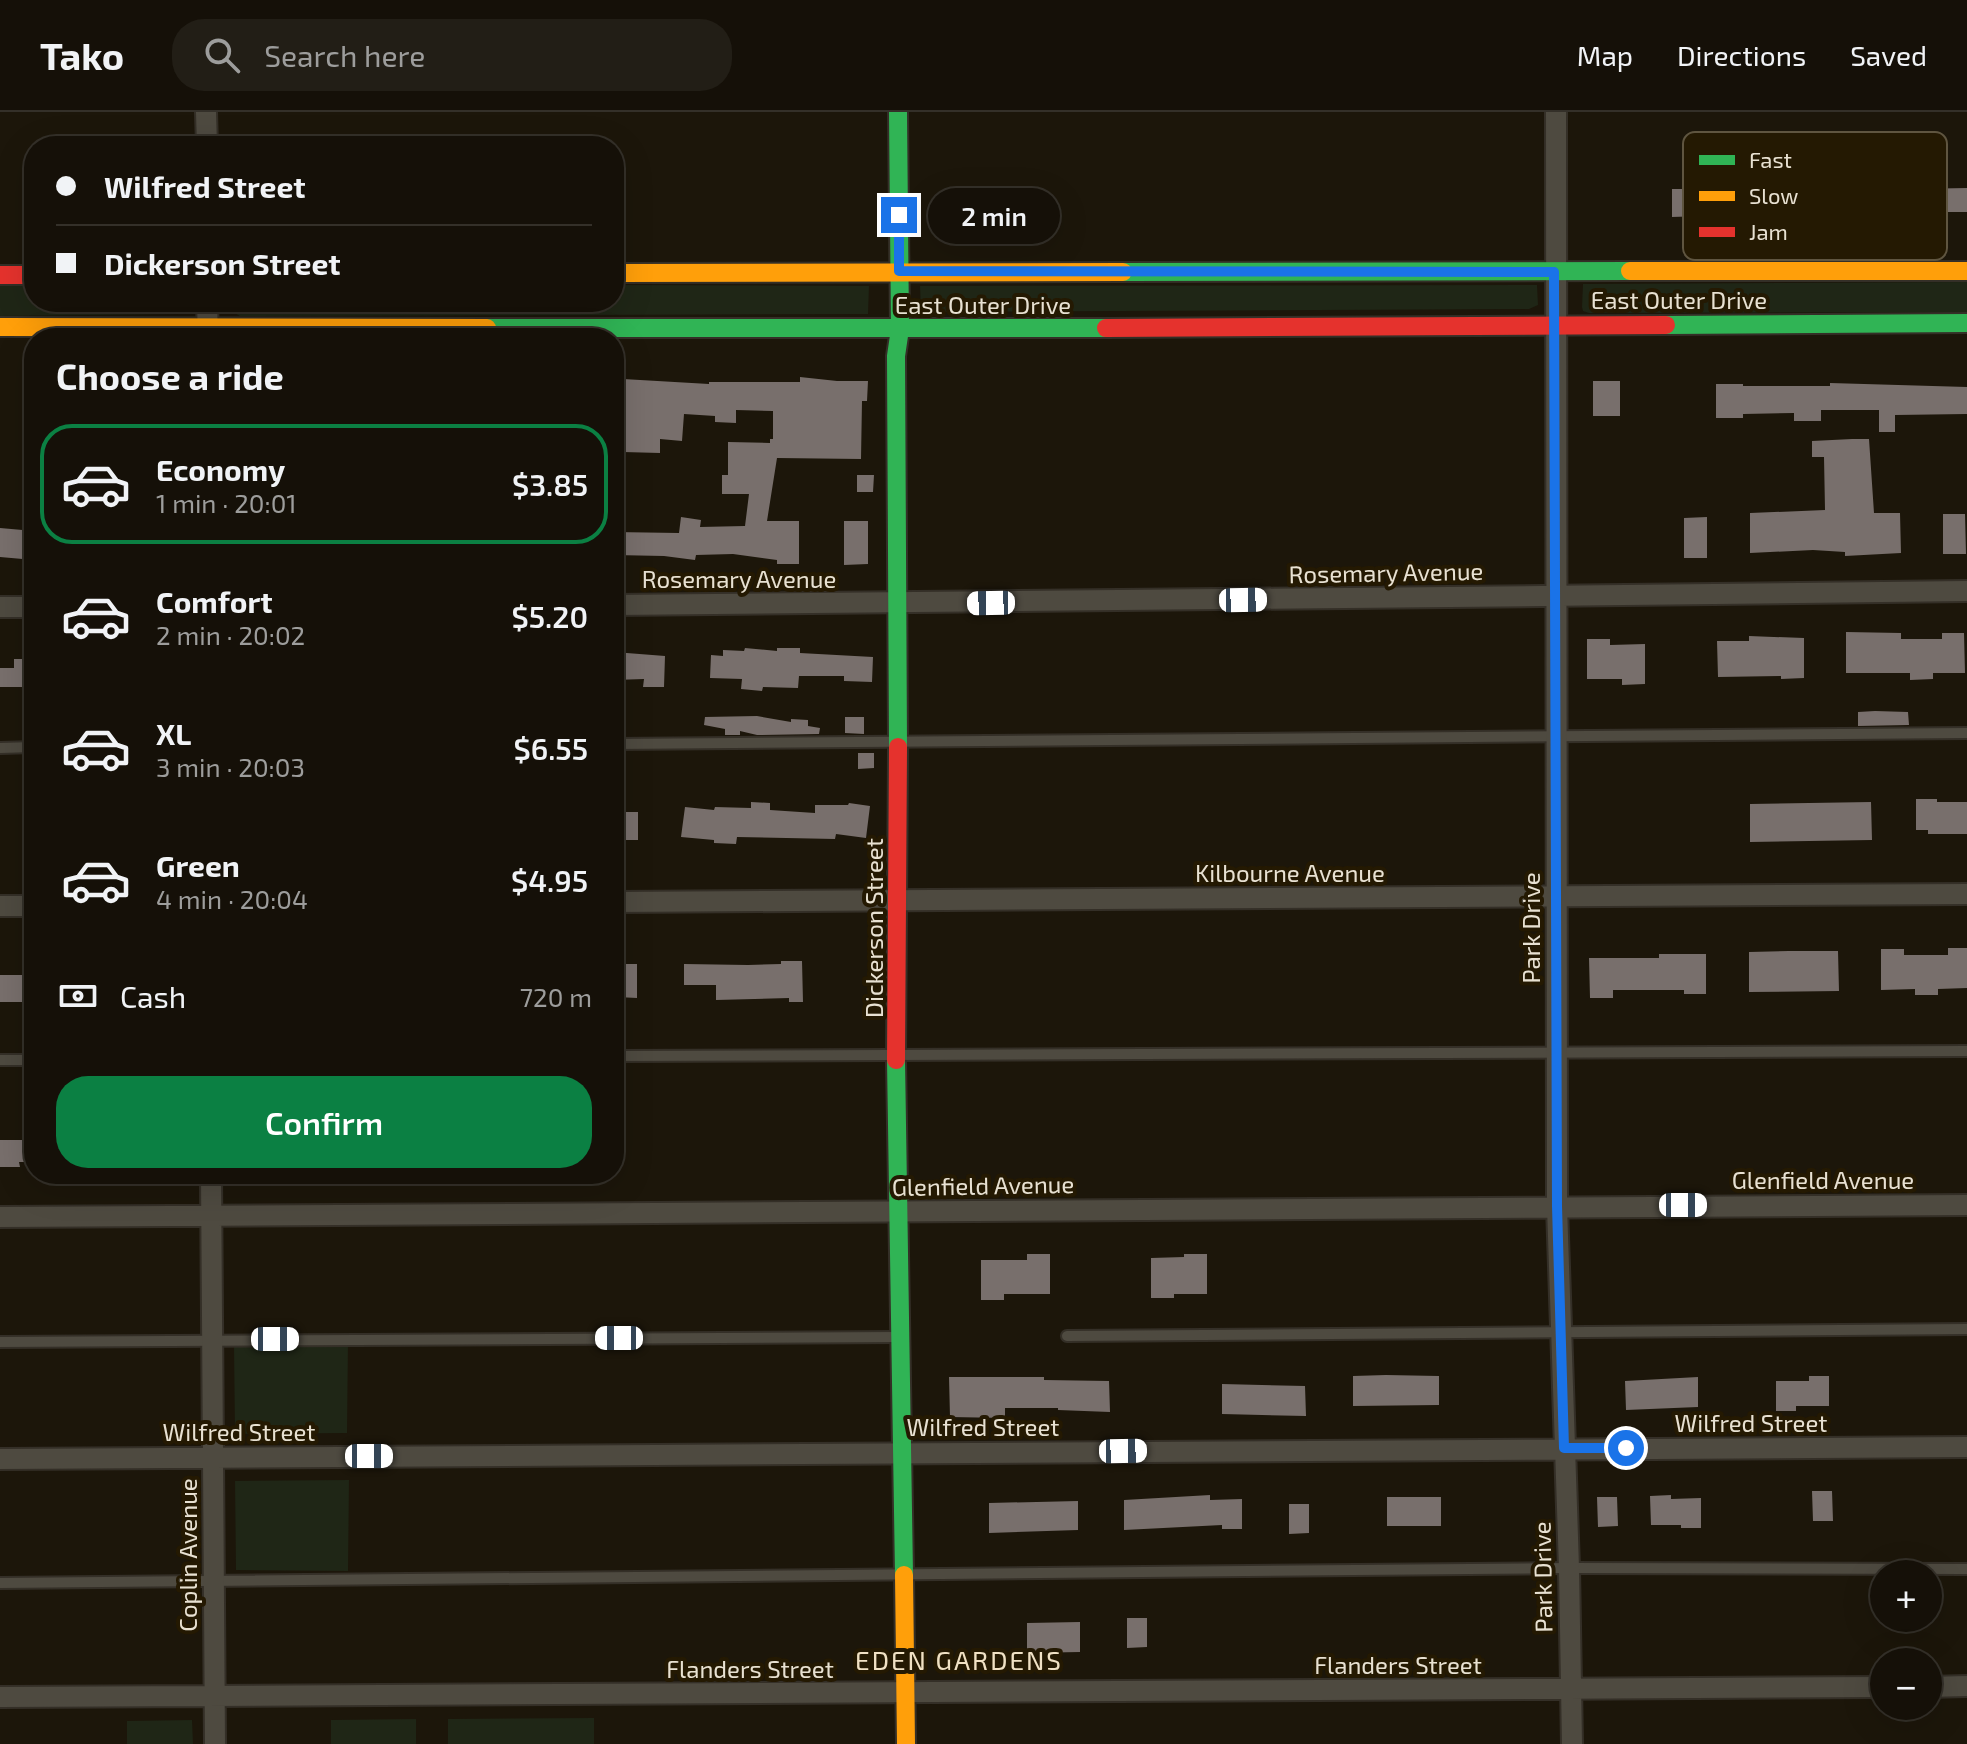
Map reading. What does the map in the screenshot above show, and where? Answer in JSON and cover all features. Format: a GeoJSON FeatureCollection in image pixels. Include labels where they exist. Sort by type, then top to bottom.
{"type":"FeatureCollection","features":[{"type":"Feature","properties":{"kind":"street"},"geometry":{"type":"LineString","coordinates":[[206,112],[207,136]]}},
{"type":"Feature","properties":{"kind":"street","name":"Dickerson Street"},"geometry":{"type":"LineString","coordinates":[[898,112],[900,329],[896,356],[896,605],[899,899],[896,1054],[906,1744]]}},
{"type":"Feature","properties":{"kind":"street","name":"Park Drive"},"geometry":{"type":"LineString","coordinates":[[1556,112],[1557,1206],[1572,1744]]}},
{"type":"Feature","properties":{"kind":"street","name":"East Outer Drive"},"geometry":{"type":"LineString","coordinates":[[624,273],[1967,271]]}},
{"type":"Feature","properties":{"kind":"street"},"geometry":{"type":"LineString","coordinates":[[0,275],[24,275]]}},
{"type":"Feature","properties":{"kind":"street","name":"East Outer Drive"},"geometry":{"type":"LineString","coordinates":[[624,330],[1967,323]]}},
{"type":"Feature","properties":{"kind":"street","name":"East Outer Drive"},"geometry":{"type":"LineString","coordinates":[[0,327],[42,328]]}},
{"type":"Feature","properties":{"kind":"street","name":"Rosemary Avenue"},"geometry":{"type":"LineString","coordinates":[[624,605],[896,605],[1967,591]]}},
{"type":"Feature","properties":{"kind":"street"},"geometry":{"type":"LineString","coordinates":[[0,607],[24,607]]}},
{"type":"Feature","properties":{"kind":"street","name":"Kilbourne Avenue"},"geometry":{"type":"LineString","coordinates":[[624,902],[1967,894]]}},
{"type":"Feature","properties":{"kind":"street"},"geometry":{"type":"LineString","coordinates":[[0,906],[24,906]]}},
{"type":"Feature","properties":{"kind":"street","name":"Coplin Avenue"},"geometry":{"type":"LineString","coordinates":[[211,1184],[215,1744]]}},
{"type":"Feature","properties":{"kind":"street","name":"Glenfield Avenue"},"geometry":{"type":"LineString","coordinates":[[0,1217],[1967,1205]]}},
{"type":"Feature","properties":{"kind":"street","name":"Wilfred Street"},"geometry":{"type":"LineString","coordinates":[[0,1459],[1967,1447]]}},
{"type":"Feature","properties":{"kind":"street"},"geometry":{"type":"LineString","coordinates":[[1942,1687],[1967,1686]]}},
{"type":"Feature","properties":{"kind":"street","name":"Flanders Street"},"geometry":{"type":"LineString","coordinates":[[0,1697],[1870,1687]]}},
{"type":"Feature","properties":{"kind":"lane"},"geometry":{"type":"LineString","coordinates":[[624,744],[1967,733]]}},
{"type":"Feature","properties":{"kind":"lane"},"geometry":{"type":"LineString","coordinates":[[0,748],[24,747]]}},
{"type":"Feature","properties":{"kind":"lane"},"geometry":{"type":"LineString","coordinates":[[624,1056],[1967,1051]]}},
{"type":"Feature","properties":{"kind":"lane"},"geometry":{"type":"LineString","coordinates":[[0,1060],[24,1060]]}},
{"type":"Feature","properties":{"kind":"lane"},"geometry":{"type":"LineString","coordinates":[[1067,1336],[1967,1329]]}},
{"type":"Feature","properties":{"kind":"lane"},"geometry":{"type":"LineString","coordinates":[[0,1342],[900,1337]]}},
{"type":"Feature","properties":{"kind":"lane"},"geometry":{"type":"LineString","coordinates":[[0,1583],[1569,1568],[1967,1569]]}},
{"type":"Feature","properties":{"kind":"green space"},"geometry":{"type":"Polygon","coordinates":[[[1967,282],[1967,312],[1589,313],[1582,307],[1583,284],[1967,282]]]}},
{"type":"Feature","properties":{"kind":"green space"},"geometry":{"type":"Polygon","coordinates":[[[624,285],[869,286],[868,314],[240,316],[233,312],[624,312],[624,285]]]}},
{"type":"Feature","properties":{"kind":"green space"},"geometry":{"type":"Polygon","coordinates":[[[1537,285],[1538,305],[1529,309],[939,312],[921,309],[920,286],[1537,285]]]}},
{"type":"Feature","properties":{"kind":"green space"},"geometry":{"type":"Polygon","coordinates":[[[0,286],[24,286],[24,312],[181,312],[179,314],[0,316],[0,286]]]}},
{"type":"Feature","properties":{"kind":"green space"},"geometry":{"type":"Polygon","coordinates":[[[348,1343],[347,1433],[235,1434],[234,1347],[348,1343]]]}},
{"type":"Feature","properties":{"kind":"green space"},"geometry":{"type":"Polygon","coordinates":[[[349,1480],[348,1571],[236,1570],[235,1481],[349,1480]]]}},
{"type":"Feature","properties":{"kind":"green space"},"geometry":{"type":"Polygon","coordinates":[[[594,1718],[594,1744],[448,1744],[448,1719],[594,1718]]]}},
{"type":"Feature","properties":{"kind":"green space"},"geometry":{"type":"Polygon","coordinates":[[[416,1719],[416,1744],[331,1744],[331,1720],[416,1719]]]}},
{"type":"Feature","properties":{"kind":"green space"},"geometry":{"type":"Polygon","coordinates":[[[192,1720],[193,1744],[127,1744],[127,1721],[192,1720]]]}},
{"type":"Feature","properties":{"kind":"building"},"geometry":{"type":"Polygon","coordinates":[[[1947,188],[1967,188],[1967,212],[1947,212],[1947,188]]]}},
{"type":"Feature","properties":{"kind":"building"},"geometry":{"type":"Polygon","coordinates":[[[1672,189],[1683,189],[1683,217],[1672,217],[1672,189]]]}},
{"type":"Feature","properties":{"kind":"building"},"geometry":{"type":"Polygon","coordinates":[[[800,377],[868,381],[867,401],[862,401],[861,459],[777,458],[767,521],[799,521],[799,564],[777,564],[777,560],[733,554],[696,555],[695,560],[624,555],[624,532],[679,533],[681,517],[701,520],[700,527],[745,526],[749,494],[722,494],[722,475],[728,475],[728,442],[770,443],[773,439],[773,411],[736,410],[736,423],[715,422],[715,416],[684,414],[682,441],[660,439],[660,453],[624,452],[624,379],[709,384],[800,382],[800,377]]]}},
{"type":"Feature","properties":{"kind":"building"},"geometry":{"type":"Polygon","coordinates":[[[1593,381],[1620,381],[1620,416],[1593,416],[1593,381]]]}},
{"type":"Feature","properties":{"kind":"building"},"geometry":{"type":"Polygon","coordinates":[[[1830,383],[1967,387],[1967,414],[1895,415],[1895,432],[1879,432],[1879,410],[1821,410],[1821,421],[1794,421],[1794,413],[1716,418],[1716,384],[1830,386],[1830,383]]]}},
{"type":"Feature","properties":{"kind":"building"},"geometry":{"type":"Polygon","coordinates":[[[1869,439],[1874,513],[1900,513],[1901,553],[1845,556],[1845,552],[1813,550],[1750,553],[1750,513],[1825,510],[1824,457],[1812,457],[1812,441],[1869,439]]]}},
{"type":"Feature","properties":{"kind":"building"},"geometry":{"type":"Polygon","coordinates":[[[857,475],[874,475],[873,492],[857,492],[857,475]]]}},
{"type":"Feature","properties":{"kind":"building"},"geometry":{"type":"Polygon","coordinates":[[[1943,514],[1965,514],[1966,554],[1943,554],[1943,514]]]}},
{"type":"Feature","properties":{"kind":"building"},"geometry":{"type":"Polygon","coordinates":[[[1707,517],[1707,558],[1684,558],[1684,518],[1707,517]]]}},
{"type":"Feature","properties":{"kind":"building"},"geometry":{"type":"Polygon","coordinates":[[[844,521],[868,521],[868,564],[844,565],[844,521]]]}},
{"type":"Feature","properties":{"kind":"building"},"geometry":{"type":"Polygon","coordinates":[[[0,528],[24,530],[24,559],[0,557],[0,528]]]}},
{"type":"Feature","properties":{"kind":"building"},"geometry":{"type":"Polygon","coordinates":[[[1846,632],[1901,633],[1901,639],[1942,639],[1942,633],[1964,633],[1965,673],[1933,673],[1933,679],[1910,680],[1910,673],[1846,673],[1846,632]]]}},
{"type":"Feature","properties":{"kind":"building"},"geometry":{"type":"Polygon","coordinates":[[[1749,636],[1804,638],[1804,678],[1718,677],[1717,641],[1749,641],[1749,636]]]}},
{"type":"Feature","properties":{"kind":"building"},"geometry":{"type":"Polygon","coordinates":[[[1587,639],[1610,639],[1610,645],[1645,644],[1645,684],[1622,685],[1622,679],[1587,679],[1587,639]]]}},
{"type":"Feature","properties":{"kind":"building"},"geometry":{"type":"Polygon","coordinates":[[[745,648],[777,651],[777,648],[800,648],[800,653],[873,657],[872,682],[844,681],[844,676],[799,676],[798,688],[763,687],[762,691],[741,689],[742,679],[710,678],[711,655],[723,656],[723,650],[744,651],[745,648]]]}},
{"type":"Feature","properties":{"kind":"building"},"geometry":{"type":"Polygon","coordinates":[[[624,653],[665,656],[664,687],[643,687],[644,679],[624,680],[624,653]]]}},
{"type":"Feature","properties":{"kind":"building"},"geometry":{"type":"Polygon","coordinates":[[[14,659],[24,659],[24,687],[0,687],[0,668],[14,668],[14,659]]]}},
{"type":"Feature","properties":{"kind":"building"},"geometry":{"type":"Polygon","coordinates":[[[1858,712],[1908,712],[1909,725],[1858,726],[1858,712]]]}},
{"type":"Feature","properties":{"kind":"building"},"geometry":{"type":"Polygon","coordinates":[[[757,716],[791,722],[791,719],[808,720],[808,726],[820,728],[819,734],[757,735],[740,731],[740,735],[725,735],[725,729],[704,725],[705,717],[757,716]]]}},
{"type":"Feature","properties":{"kind":"building"},"geometry":{"type":"Polygon","coordinates":[[[845,717],[864,717],[864,734],[845,733],[845,717]]]}},
{"type":"Feature","properties":{"kind":"building"},"geometry":{"type":"Polygon","coordinates":[[[858,753],[874,753],[874,768],[858,769],[858,753]]]}},
{"type":"Feature","properties":{"kind":"building"},"geometry":{"type":"Polygon","coordinates":[[[1916,799],[1967,802],[1967,834],[1928,834],[1928,830],[1916,830],[1916,799]]]}},
{"type":"Feature","properties":{"kind":"building"},"geometry":{"type":"Polygon","coordinates":[[[751,802],[770,803],[770,810],[815,813],[815,805],[849,803],[870,806],[866,838],[836,834],[835,839],[737,837],[736,844],[681,837],[685,807],[714,810],[715,807],[751,808],[751,802]]]}},
{"type":"Feature","properties":{"kind":"building"},"geometry":{"type":"Polygon","coordinates":[[[1871,802],[1872,840],[1750,842],[1750,804],[1871,802]]]}},
{"type":"Feature","properties":{"kind":"building"},"geometry":{"type":"Polygon","coordinates":[[[624,812],[638,812],[638,840],[624,840],[624,812]]]}},
{"type":"Feature","properties":{"kind":"building"},"geometry":{"type":"Polygon","coordinates":[[[1948,948],[1967,948],[1967,988],[1938,989],[1938,995],[1915,995],[1915,989],[1881,990],[1881,949],[1904,949],[1904,955],[1948,955],[1948,948]]]}},
{"type":"Feature","properties":{"kind":"building"},"geometry":{"type":"Polygon","coordinates":[[[1838,951],[1839,991],[1749,992],[1749,952],[1838,951]]]}},
{"type":"Feature","properties":{"kind":"building"},"geometry":{"type":"Polygon","coordinates":[[[1659,954],[1706,954],[1706,994],[1684,994],[1684,990],[1613,990],[1613,998],[1590,998],[1589,958],[1659,958],[1659,954]]]}},
{"type":"Feature","properties":{"kind":"building"},"geometry":{"type":"Polygon","coordinates":[[[781,961],[802,961],[803,1002],[789,1002],[789,998],[716,1000],[716,985],[684,985],[684,964],[781,964],[781,961]]]}},
{"type":"Feature","properties":{"kind":"building"},"geometry":{"type":"Polygon","coordinates":[[[624,964],[637,964],[637,998],[624,997],[624,964]]]}},
{"type":"Feature","properties":{"kind":"building"},"geometry":{"type":"Polygon","coordinates":[[[0,975],[24,975],[24,1002],[0,1002],[0,975]]]}},
{"type":"Feature","properties":{"kind":"building"},"geometry":{"type":"Polygon","coordinates":[[[0,1140],[24,1140],[24,1162],[19,1162],[20,1167],[0,1167],[0,1140]]]}},
{"type":"Feature","properties":{"kind":"building"},"geometry":{"type":"Polygon","coordinates":[[[1027,1254],[1050,1254],[1050,1294],[1004,1294],[1004,1300],[981,1300],[981,1260],[1027,1260],[1027,1254]]]}},
{"type":"Feature","properties":{"kind":"building"},"geometry":{"type":"Polygon","coordinates":[[[1184,1254],[1207,1254],[1207,1294],[1151,1298],[1151,1258],[1184,1257],[1184,1254]]]}},
{"type":"Feature","properties":{"kind":"building"},"geometry":{"type":"Polygon","coordinates":[[[1353,1376],[1439,1376],[1439,1405],[1353,1406],[1353,1376]]]}},
{"type":"Feature","properties":{"kind":"building"},"geometry":{"type":"Polygon","coordinates":[[[1809,1376],[1829,1376],[1829,1406],[1796,1406],[1796,1411],[1776,1411],[1776,1381],[1809,1381],[1809,1376]]]}},
{"type":"Feature","properties":{"kind":"building"},"geometry":{"type":"Polygon","coordinates":[[[949,1377],[1109,1381],[1110,1412],[1005,1408],[1005,1418],[950,1417],[949,1377]]]}},
{"type":"Feature","properties":{"kind":"building"},"geometry":{"type":"Polygon","coordinates":[[[1698,1377],[1698,1407],[1626,1410],[1625,1381],[1698,1377]]]}},
{"type":"Feature","properties":{"kind":"building"},"geometry":{"type":"Polygon","coordinates":[[[1222,1384],[1305,1386],[1306,1416],[1222,1414],[1222,1384]]]}},
{"type":"Feature","properties":{"kind":"building"},"geometry":{"type":"Polygon","coordinates":[[[1812,1491],[1832,1491],[1833,1521],[1813,1521],[1812,1491]]]}},
{"type":"Feature","properties":{"kind":"building"},"geometry":{"type":"Polygon","coordinates":[[[1210,1495],[1210,1500],[1242,1499],[1242,1529],[1222,1529],[1222,1525],[1124,1530],[1124,1500],[1210,1495]]]}},
{"type":"Feature","properties":{"kind":"building"},"geometry":{"type":"Polygon","coordinates":[[[1671,1495],[1671,1499],[1701,1498],[1701,1528],[1651,1525],[1650,1496],[1671,1495]]]}},
{"type":"Feature","properties":{"kind":"building"},"geometry":{"type":"Polygon","coordinates":[[[1387,1497],[1441,1497],[1441,1526],[1387,1526],[1387,1497]]]}},
{"type":"Feature","properties":{"kind":"building"},"geometry":{"type":"Polygon","coordinates":[[[1597,1497],[1617,1497],[1618,1526],[1598,1527],[1597,1497]]]}},
{"type":"Feature","properties":{"kind":"building"},"geometry":{"type":"Polygon","coordinates":[[[1078,1501],[1078,1530],[989,1533],[989,1503],[1078,1501]]]}},
{"type":"Feature","properties":{"kind":"building"},"geometry":{"type":"Polygon","coordinates":[[[1289,1504],[1309,1504],[1309,1533],[1289,1534],[1289,1504]]]}},
{"type":"Feature","properties":{"kind":"building"},"geometry":{"type":"Polygon","coordinates":[[[1127,1618],[1147,1618],[1147,1647],[1127,1648],[1127,1618]]]}},
{"type":"Feature","properties":{"kind":"building"},"geometry":{"type":"Polygon","coordinates":[[[1080,1622],[1080,1652],[1027,1653],[1027,1623],[1080,1622]]]}},
{"type":"Feature","properties":{"kind":"traffic: fast"},"geometry":{"type":"LineString","coordinates":[[898,112],[898,747]]}},
{"type":"Feature","properties":{"kind":"traffic: fast"},"geometry":{"type":"LineString","coordinates":[[1123,272],[1630,271]]}},
{"type":"Feature","properties":{"kind":"traffic: fast"},"geometry":{"type":"LineString","coordinates":[[1666,325],[1967,323]]}},
{"type":"Feature","properties":{"kind":"traffic: fast"},"geometry":{"type":"LineString","coordinates":[[487,328],[1106,328]]}},
{"type":"Feature","properties":{"kind":"traffic: fast"},"geometry":{"type":"LineString","coordinates":[[896,1060],[904,1575]]}},
{"type":"Feature","properties":{"kind":"traffic: slow"},"geometry":{"type":"LineString","coordinates":[[1630,271],[1967,271]]}},
{"type":"Feature","properties":{"kind":"traffic: slow"},"geometry":{"type":"LineString","coordinates":[[624,273],[1123,272]]}},
{"type":"Feature","properties":{"kind":"traffic: slow"},"geometry":{"type":"LineString","coordinates":[[0,327],[487,328]]}},
{"type":"Feature","properties":{"kind":"traffic: slow"},"geometry":{"type":"LineString","coordinates":[[904,1575],[906,1744]]}},
{"type":"Feature","properties":{"kind":"traffic: jam"},"geometry":{"type":"LineString","coordinates":[[0,275],[24,275]]}},
{"type":"Feature","properties":{"kind":"traffic: jam"},"geometry":{"type":"LineString","coordinates":[[1106,328],[1666,325]]}},
{"type":"Feature","properties":{"kind":"traffic: jam"},"geometry":{"type":"LineString","coordinates":[[896,1060],[898,747]]}},
{"type":"Feature","properties":{"kind":"district","name":"EDEN GARDENS"},"geometry":{"type":"Point","coordinates":[959,1659]}},
{"type":"Feature","properties":{"kind":"route"},"geometry":{"type":"LineString","coordinates":[[899,215],[899,271],[1554,272],[1557,1206],[1564,1448],[1626,1448]]}}]}
